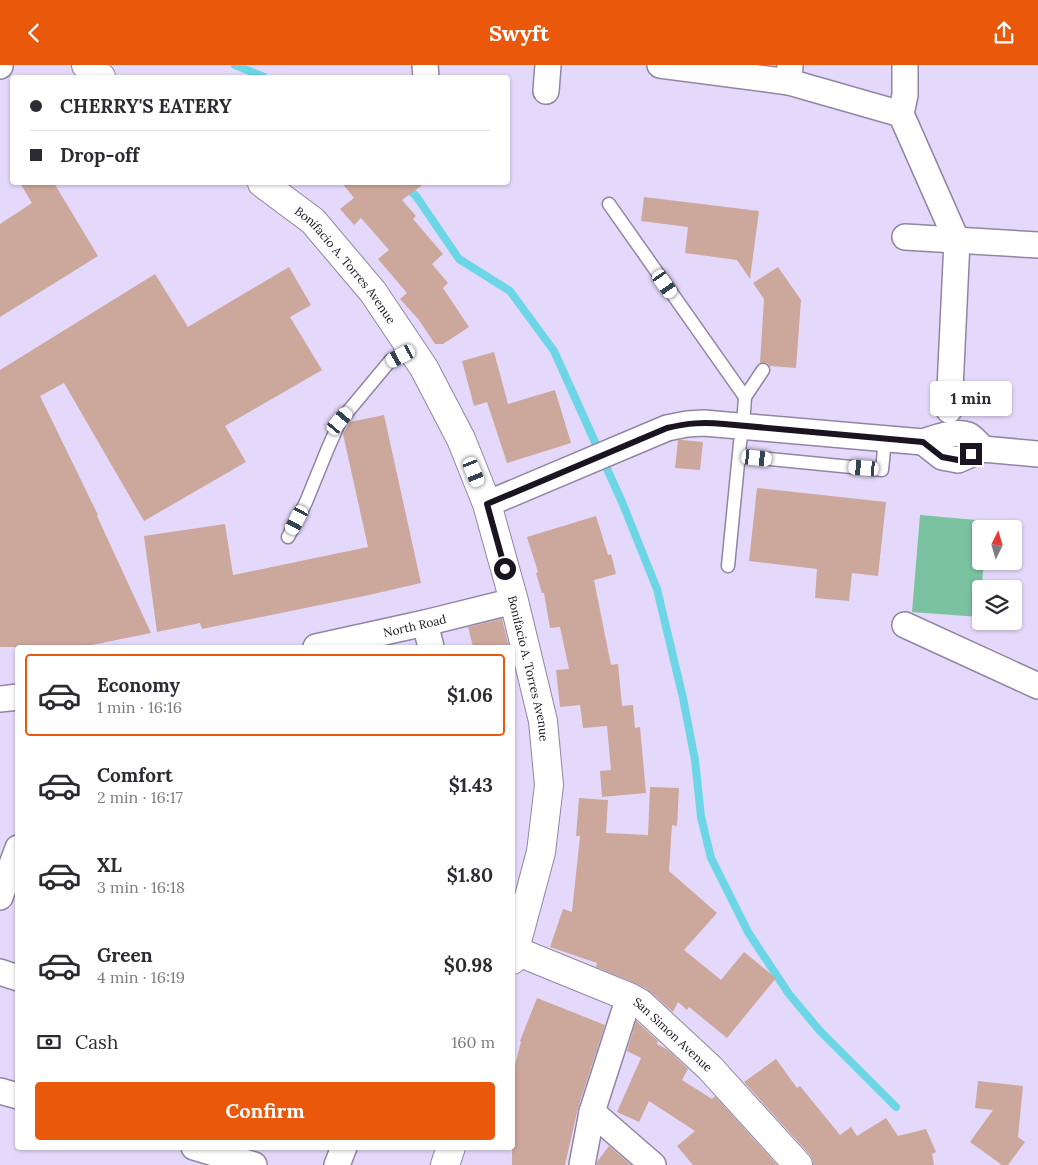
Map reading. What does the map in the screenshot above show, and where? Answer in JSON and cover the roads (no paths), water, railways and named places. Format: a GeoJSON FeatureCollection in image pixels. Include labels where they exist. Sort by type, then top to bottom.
{"type":"FeatureCollection","features":[{"type":"Feature","properties":{"kind":"street"},"geometry":{"type":"LineString","coordinates":[[86,65],[98,75]]}},
{"type":"Feature","properties":{"kind":"street"},"geometry":{"type":"LineString","coordinates":[[546,91],[548,65]]}},
{"type":"Feature","properties":{"kind":"street"},"geometry":{"type":"LineString","coordinates":[[659,65],[789,73],[901,114]]}},
{"type":"Feature","properties":{"kind":"street"},"geometry":{"type":"LineString","coordinates":[[904,65],[905,95],[901,114],[957,241],[949,410]]}},
{"type":"Feature","properties":{"kind":"street","name":"Bonifacio A. Torres Avenue"},"geometry":{"type":"LineString","coordinates":[[265,185],[313,221],[373,292],[424,368],[461,439],[487,504],[514,601],[543,721],[549,785],[541,851],[515,951]]}},
{"type":"Feature","properties":{"kind":"street"},"geometry":{"type":"LineString","coordinates":[[905,237],[1038,245]]}},
{"type":"Feature","properties":{"kind":"street"},"geometry":{"type":"LineString","coordinates":[[487,504],[625,445],[667,428],[686,423],[743,426],[923,442],[949,434],[961,434],[968,435],[983,449],[1038,454]]}},
{"type":"Feature","properties":{"kind":"street","name":"North Road"},"geometry":{"type":"LineString","coordinates":[[328,645],[514,601]]}},
{"type":"Feature","properties":{"kind":"street"},"geometry":{"type":"LineString","coordinates":[[425,623],[430,645]]}},
{"type":"Feature","properties":{"kind":"street"},"geometry":{"type":"LineString","coordinates":[[905,625],[1037,679]]}},
{"type":"Feature","properties":{"kind":"street"},"geometry":{"type":"LineString","coordinates":[[0,699],[15,697]]}},
{"type":"Feature","properties":{"kind":"street"},"geometry":{"type":"LineString","coordinates":[[0,897],[15,855]]}},
{"type":"Feature","properties":{"kind":"street","name":"San Simon Avenue"},"geometry":{"type":"LineString","coordinates":[[515,955],[629,997],[640,1003],[710,1068],[798,1165]]}},
{"type":"Feature","properties":{"kind":"street"},"geometry":{"type":"LineString","coordinates":[[0,972],[15,977]]}},
{"type":"Feature","properties":{"kind":"street"},"geometry":{"type":"LineString","coordinates":[[582,1165],[592,1112],[629,997]]}},
{"type":"Feature","properties":{"kind":"street"},"geometry":{"type":"LineString","coordinates":[[0,1091],[15,1095]]}},
{"type":"Feature","properties":{"kind":"street"},"geometry":{"type":"LineString","coordinates":[[592,1112],[653,1165]]}},
{"type":"Feature","properties":{"kind":"street"},"geometry":{"type":"LineString","coordinates":[[204,1150],[254,1165]]}},
{"type":"Feature","properties":{"kind":"street"},"geometry":{"type":"LineString","coordinates":[[337,1165],[343,1150]]}},
{"type":"Feature","properties":{"kind":"street"},"geometry":{"type":"LineString","coordinates":[[445,1165],[450,1150]]}},
{"type":"Feature","properties":{"kind":"lane"},"geometry":{"type":"LineString","coordinates":[[608,204],[745,397]]}},
{"type":"Feature","properties":{"kind":"lane"},"geometry":{"type":"LineString","coordinates":[[288,537],[306,502],[340,421],[390,361],[412,350]]}},
{"type":"Feature","properties":{"kind":"lane"},"geometry":{"type":"LineString","coordinates":[[728,566],[745,397],[763,370]]}},
{"type":"Feature","properties":{"kind":"lane"},"geometry":{"type":"LineString","coordinates":[[739,456],[882,470],[885,439]]}},
{"type":"Feature","properties":{"kind":"waterway"},"geometry":{"type":"LineString","coordinates":[[235,65],[259,75]]}},
{"type":"Feature","properties":{"kind":"waterway"},"geometry":{"type":"LineString","coordinates":[[404,185],[416,196],[459,259],[510,291],[554,351],[622,502],[657,589],[683,698],[695,760],[701,817],[711,858],[748,932],[789,994],[820,1031],[896,1107]]}}]}
